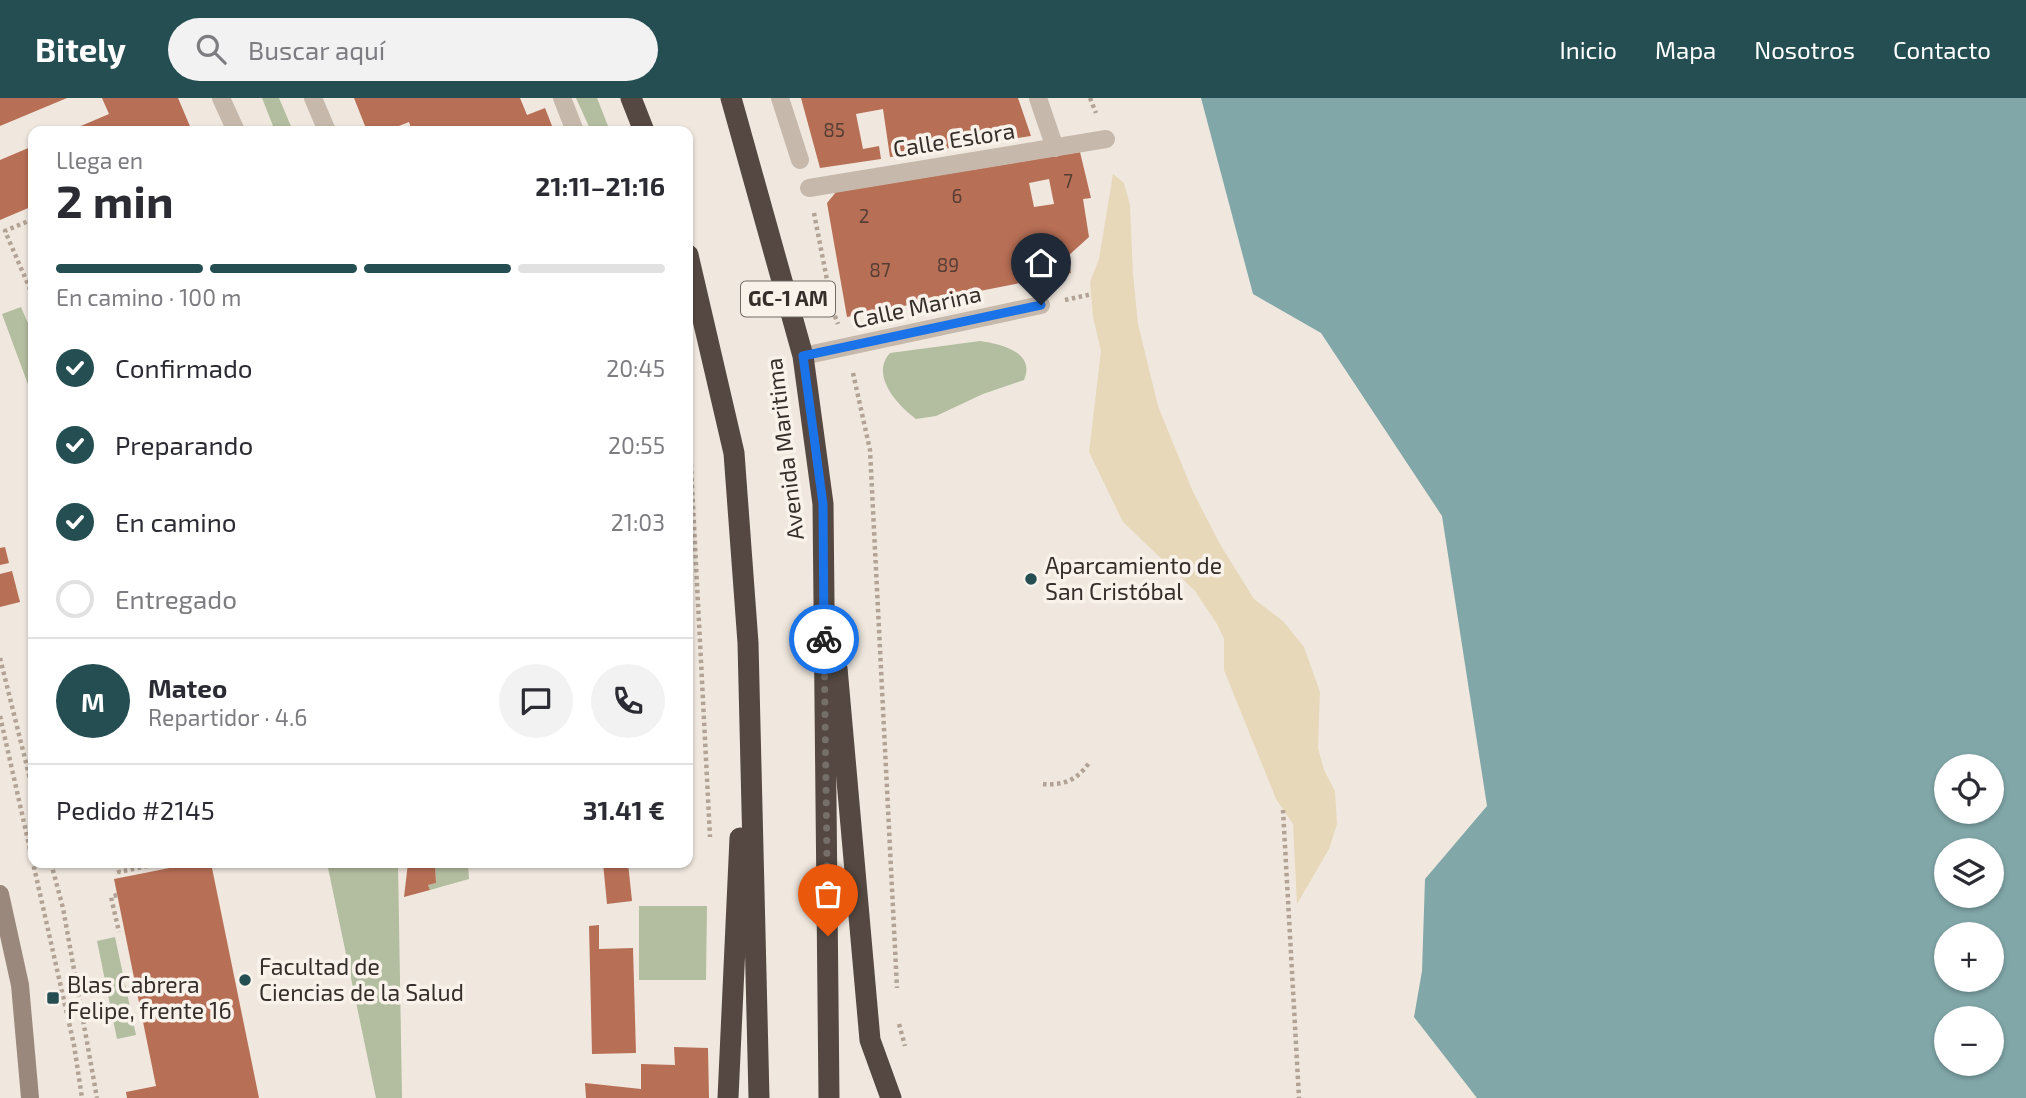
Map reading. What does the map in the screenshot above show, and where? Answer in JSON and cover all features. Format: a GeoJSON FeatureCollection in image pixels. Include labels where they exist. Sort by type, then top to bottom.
{"type":"FeatureCollection","features":[{"type":"Feature","properties":{"kind":"highway"},"geometry":{"type":"LineString","coordinates":[[631,98],[642,126]]}},
{"type":"Feature","properties":{"kind":"highway","name":"Avenida Maritima"},"geometry":{"type":"LineString","coordinates":[[731,98],[803,356],[823,504],[830,1098]]}},
{"type":"Feature","properties":{"kind":"highway"},"geometry":{"type":"LineString","coordinates":[[693,277],[734,453],[748,643],[759,1098]]}},
{"type":"Feature","properties":{"kind":"highway"},"geometry":{"type":"LineString","coordinates":[[823,504],[870,1040],[891,1098]]}},
{"type":"Feature","properties":{"kind":"highway"},"geometry":{"type":"LineString","coordinates":[[728,1098],[748,643]]}},
{"type":"Feature","properties":{"kind":"street"},"geometry":{"type":"LineString","coordinates":[[221,98],[234,126]]}},
{"type":"Feature","properties":{"kind":"street"},"geometry":{"type":"LineString","coordinates":[[313,98],[325,126]]}},
{"type":"Feature","properties":{"kind":"street"},"geometry":{"type":"LineString","coordinates":[[562,98],[573,126]]}},
{"type":"Feature","properties":{"kind":"street"},"geometry":{"type":"LineString","coordinates":[[780,98],[800,160]]}},
{"type":"Feature","properties":{"kind":"street"},"geometry":{"type":"LineString","coordinates":[[1038,98],[1055,148]]}},
{"type":"Feature","properties":{"kind":"street","name":"Calle Eslora"},"geometry":{"type":"LineString","coordinates":[[809,188],[1106,139]]}},
{"type":"Feature","properties":{"kind":"street","name":"Calle Marina"},"geometry":{"type":"LineString","coordinates":[[803,356],[1041,305]]}},
{"type":"Feature","properties":{"kind":"street"},"geometry":{"type":"LineString","coordinates":[[0,894],[20,985],[30,1098]]}},
{"type":"Feature","properties":{"kind":"path"},"geometry":{"type":"LineString","coordinates":[[809,188],[833,311],[847,347],[870,450],[897,991]]}},
{"type":"Feature","properties":{"kind":"path"},"geometry":{"type":"LineString","coordinates":[[28,221],[5,232],[28,285]]}},
{"type":"Feature","properties":{"kind":"path"},"geometry":{"type":"LineString","coordinates":[[693,504],[711,848]]}},
{"type":"Feature","properties":{"kind":"path"},"geometry":{"type":"LineString","coordinates":[[0,658],[28,771]]}},
{"type":"Feature","properties":{"kind":"path"},"geometry":{"type":"LineString","coordinates":[[0,716],[28,840]]}},
{"type":"Feature","properties":{"kind":"path"},"geometry":{"type":"LineString","coordinates":[[1043,783],[1056,785],[1068,782],[1085,769],[1090,761]]}},
{"type":"Feature","properties":{"kind":"path"},"geometry":{"type":"LineString","coordinates":[[1283,810],[1299,1098]]}},
{"type":"Feature","properties":{"kind":"path"},"geometry":{"type":"LineString","coordinates":[[34,868],[74,1045],[82,1098]]}},
{"type":"Feature","properties":{"kind":"path"},"geometry":{"type":"LineString","coordinates":[[52,868],[63,908],[97,1098]]}},
{"type":"Feature","properties":{"kind":"path"},"geometry":{"type":"LineString","coordinates":[[119,868],[120,872],[138,868]]}},
{"type":"Feature","properties":{"kind":"path"},"geometry":{"type":"LineString","coordinates":[[117,895],[111,897],[119,932]]}},
{"type":"Feature","properties":{"kind":"path"},"geometry":{"type":"LineString","coordinates":[[898,1019],[908,1058]]}},
{"type":"Feature","properties":{"kind":"green space"},"geometry":{"type":"Polygon","coordinates":[[[262,98],[279,98],[291,126],[273,126],[262,98]]]}},
{"type":"Feature","properties":{"kind":"green space"},"geometry":{"type":"Polygon","coordinates":[[[576,98],[597,98],[608,126],[589,126],[576,98]]]}},
{"type":"Feature","properties":{"kind":"green space"},"geometry":{"type":"Polygon","coordinates":[[[21,307],[28,323],[28,384],[2,314],[21,307]]]}},
{"type":"Feature","properties":{"kind":"green space"},"geometry":{"type":"Polygon","coordinates":[[[980,341],[1006,347],[1021,356],[1026,370],[1024,380],[983,394],[936,416],[916,419],[888,389],[883,371],[890,353],[980,341]]]}},
{"type":"Feature","properties":{"kind":"green space"},"geometry":{"type":"Polygon","coordinates":[[[328,868],[398,868],[402,1098],[376,1098],[328,868]]]}},
{"type":"Feature","properties":{"kind":"green space"},"geometry":{"type":"Polygon","coordinates":[[[435,868],[468,868],[469,879],[430,890],[428,885],[436,883],[435,868]]]}},
{"type":"Feature","properties":{"kind":"green space"},"geometry":{"type":"Polygon","coordinates":[[[639,906],[707,906],[706,980],[639,980],[639,906]]]}},
{"type":"Feature","properties":{"kind":"green space"},"geometry":{"type":"Polygon","coordinates":[[[115,937],[136,1035],[117,1039],[97,941],[115,937]]]}},
{"type":"Feature","properties":{"kind":"sand"},"geometry":{"type":"Polygon","coordinates":[[[1113,174],[1124,183],[1130,205],[1138,324],[1158,406],[1193,492],[1220,544],[1254,599],[1283,621],[1304,647],[1320,692],[1318,748],[1324,770],[1335,791],[1337,824],[1329,849],[1297,904],[1293,824],[1276,799],[1224,670],[1224,639],[1195,591],[1123,522],[1089,452],[1101,351],[1093,317],[1090,282],[1099,259],[1113,174]]]}},
{"type":"Feature","properties":{"kind":"water"},"geometry":{"type":"Polygon","coordinates":[[[1201,98],[2026,98],[2026,1098],[1477,1098],[1414,1017],[1422,971],[1425,879],[1487,806],[1442,516],[1321,333],[1253,294],[1201,98]]]}},
{"type":"Feature","properties":{"kind":"building"},"geometry":{"type":"Polygon","coordinates":[[[0,98],[67,98],[0,126],[0,98]]]}},
{"type":"Feature","properties":{"kind":"building"},"geometry":{"type":"Polygon","coordinates":[[[102,98],[178,98],[190,126],[81,126],[109,114],[102,98]]]}},
{"type":"Feature","properties":{"kind":"building"},"geometry":{"type":"Polygon","coordinates":[[[354,98],[520,98],[527,115],[545,108],[552,126],[410,126],[409,122],[399,126],[365,126],[354,98]]]}},
{"type":"Feature","properties":{"kind":"building"},"geometry":{"type":"Polygon","coordinates":[[[801,98],[1018,98],[1031,136],[890,157],[883,109],[856,114],[863,149],[879,146],[881,159],[820,168],[801,98]]]}},
{"type":"Feature","properties":{"kind":"building"},"geometry":{"type":"Polygon","coordinates":[[[28,148],[28,208],[0,220],[0,160],[28,148]]]}},
{"type":"Feature","properties":{"kind":"building"},"geometry":{"type":"Polygon","coordinates":[[[1080,152],[1091,198],[1083,199],[1089,237],[1068,256],[1071,273],[847,317],[827,203],[836,192],[1080,152]],[[1049,179],[1029,183],[1034,207],[1054,204],[1049,179]]]}},
{"type":"Feature","properties":{"kind":"building"},"geometry":{"type":"Polygon","coordinates":[[[5,547],[9,563],[0,565],[0,548],[5,547]]]}},
{"type":"Feature","properties":{"kind":"building"},"geometry":{"type":"Polygon","coordinates":[[[12,571],[20,602],[0,607],[0,574],[12,571]]]}},
{"type":"Feature","properties":{"kind":"building"},"geometry":{"type":"Polygon","coordinates":[[[170,868],[212,868],[259,1098],[127,1098],[126,1092],[156,1086],[114,879],[170,868]]]}},
{"type":"Feature","properties":{"kind":"building"},"geometry":{"type":"Polygon","coordinates":[[[407,868],[435,868],[436,883],[428,885],[430,890],[404,897],[407,868]]]}},
{"type":"Feature","properties":{"kind":"building"},"geometry":{"type":"Polygon","coordinates":[[[603,868],[629,868],[632,901],[607,904],[603,868]]]}},
{"type":"Feature","properties":{"kind":"building"},"geometry":{"type":"Polygon","coordinates":[[[599,925],[599,949],[633,948],[636,1053],[592,1054],[589,926],[599,925]]]}},
{"type":"Feature","properties":{"kind":"building"},"geometry":{"type":"Polygon","coordinates":[[[674,1047],[708,1048],[709,1098],[586,1098],[585,1083],[641,1089],[641,1064],[675,1065],[674,1047]]]}},
{"type":"Feature","properties":{"kind":"way so far"},"geometry":{"type":"LineString","coordinates":[[824,639],[828,936]]}},
{"type":"Feature","properties":{"kind":"place","name":"Aparcamiento de San Cristóbal"},"geometry":{"type":"Point","coordinates":[1031,579]}},
{"type":"Feature","properties":{"kind":"place","name":"Facultad de Ciencias de la Salud"},"geometry":{"type":"Point","coordinates":[245,980]}},
{"type":"Feature","properties":{"kind":"place","name":"Blas Cabrera Felipe, frente 16"},"geometry":{"type":"Point","coordinates":[53,998]}},
{"type":"Feature","properties":{"kind":"route"},"geometry":{"type":"LineString","coordinates":[[824,639],[823,504],[803,356],[1041,305]]}}]}
